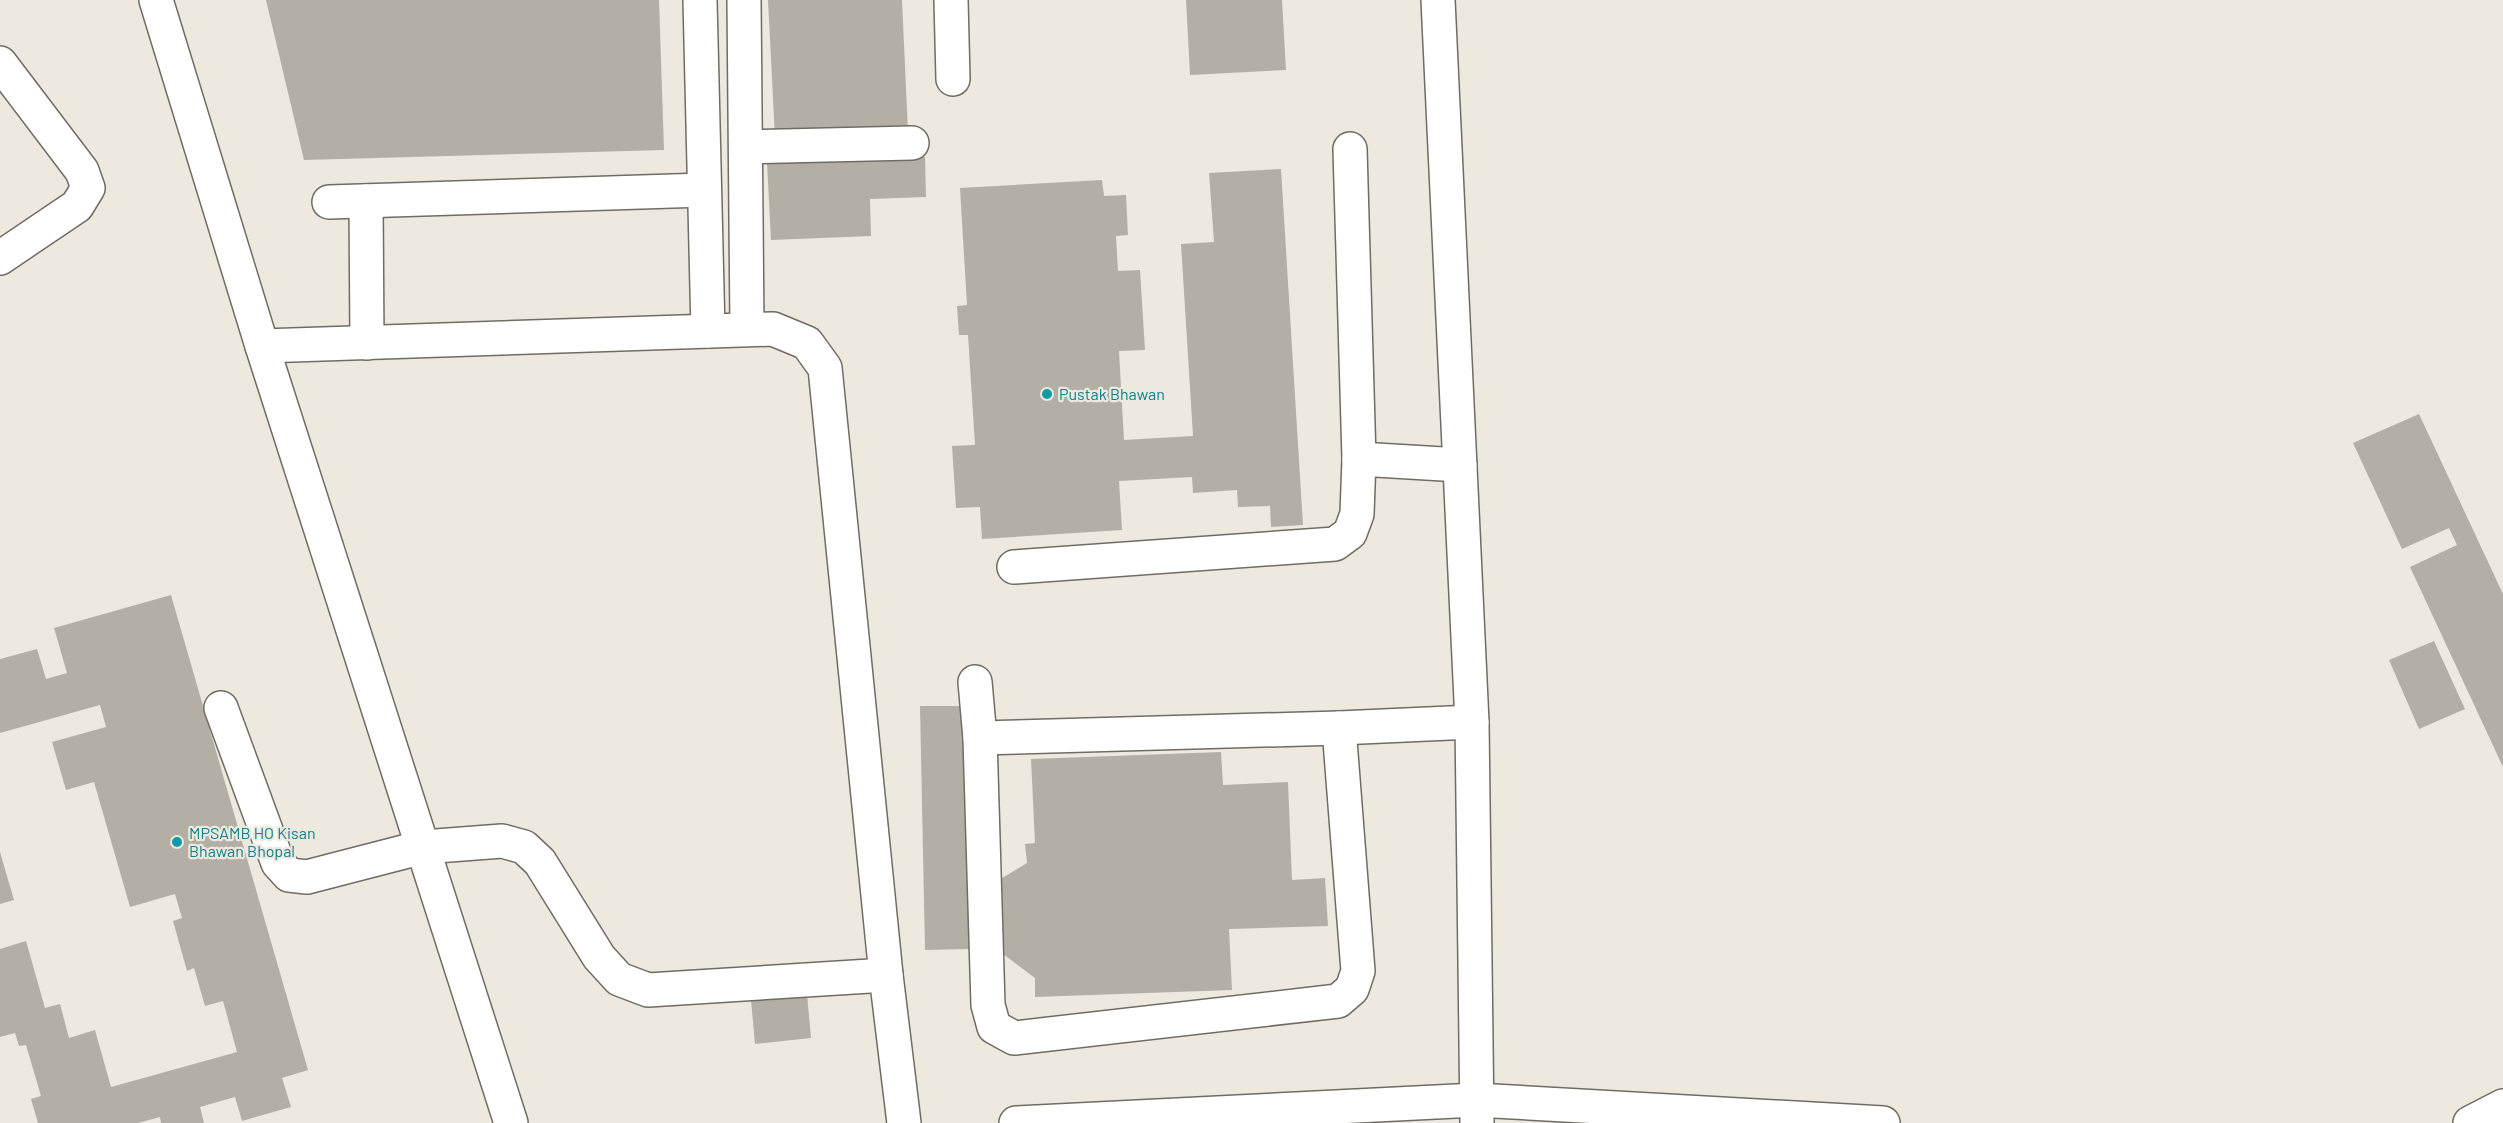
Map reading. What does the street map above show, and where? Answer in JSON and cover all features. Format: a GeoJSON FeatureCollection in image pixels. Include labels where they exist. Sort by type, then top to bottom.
{"type":"FeatureCollection","features":[{"type":"Feature","properties":{"kind":"street"},"geometry":{"type":"LineString","coordinates":[[156,0],[262,346],[511,1123]]}},
{"type":"Feature","properties":{"kind":"street"},"geometry":{"type":"LineString","coordinates":[[700,0],[708,331]]}},
{"type":"Feature","properties":{"kind":"street"},"geometry":{"type":"LineString","coordinates":[[744,0],[747,329]]}},
{"type":"Feature","properties":{"kind":"street"},"geometry":{"type":"LineString","coordinates":[[951,0],[953,79]]}},
{"type":"Feature","properties":{"kind":"street"},"geometry":{"type":"LineString","coordinates":[[1438,0],[1472,722],[1476,1112]]}},
{"type":"Feature","properties":{"kind":"street"},"geometry":{"type":"LineString","coordinates":[[0,63],[82,171],[88,188],[77,206],[0,258]]}},
{"type":"Feature","properties":{"kind":"street"},"geometry":{"type":"LineString","coordinates":[[746,147],[912,143]]}},
{"type":"Feature","properties":{"kind":"street"},"geometry":{"type":"LineString","coordinates":[[1014,567],[1335,544],[1350,533],[1358,514],[1359,459],[1350,149]]}},
{"type":"Feature","properties":{"kind":"street"},"geometry":{"type":"LineString","coordinates":[[329,202],[704,190]]}},
{"type":"Feature","properties":{"kind":"street"},"geometry":{"type":"LineString","coordinates":[[366,201],[367,343]]}},
{"type":"Feature","properties":{"kind":"street"},"geometry":{"type":"LineString","coordinates":[[262,346],[747,329],[773,329],[807,343],[825,368],[886,975],[904,1123]]}},
{"type":"Feature","properties":{"kind":"street"},"geometry":{"type":"LineString","coordinates":[[1359,459],[1460,465]]}},
{"type":"Feature","properties":{"kind":"street"},"geometry":{"type":"LineString","coordinates":[[975,682],[980,738],[988,1005],[994,1027],[1014,1038],[1338,1001],[1352,989],[1358,971],[1340,728]]}},
{"type":"Feature","properties":{"kind":"street"},"geometry":{"type":"LineString","coordinates":[[221,708],[278,863],[289,874],[307,877],[423,847],[502,841],[524,847],[540,862],[599,957],[619,979],[648,990],[886,975]]}},
{"type":"Feature","properties":{"kind":"street"},"geometry":{"type":"LineString","coordinates":[[980,738],[1472,722]]}},
{"type":"Feature","properties":{"kind":"street"},"geometry":{"type":"LineString","coordinates":[[2470,1123],[2503,1106]]}},
{"type":"Feature","properties":{"kind":"street"},"geometry":{"type":"LineString","coordinates":[[1016,1123],[1476,1112],[1883,1123]]}},
{"type":"Feature","properties":{"kind":"building"},"geometry":{"type":"Polygon","coordinates":[[[266,0],[659,0],[664,150],[304,160],[266,0]]]}},
{"type":"Feature","properties":{"kind":"building"},"geometry":{"type":"Polygon","coordinates":[[[768,0],[902,0],[908,132],[775,138],[768,0]]]}},
{"type":"Feature","properties":{"kind":"building"},"geometry":{"type":"Polygon","coordinates":[[[1186,0],[1282,0],[1286,70],[1190,75],[1186,0]]]}},
{"type":"Feature","properties":{"kind":"building"},"geometry":{"type":"Polygon","coordinates":[[[925,157],[926,197],[870,199],[871,236],[771,240],[767,163],[925,157]]]}},
{"type":"Feature","properties":{"kind":"building","name":"Pustak Bhawan"},"geometry":{"type":"Polygon","coordinates":[[[1281,169],[1303,525],[1271,527],[1270,506],[1238,507],[1237,490],[1193,493],[1192,477],[1119,481],[1122,530],[982,539],[980,507],[956,508],[952,446],[975,445],[968,335],[959,335],[957,306],[967,305],[960,188],[1102,180],[1104,196],[1126,195],[1128,235],[1116,236],[1118,271],[1140,270],[1145,350],[1119,351],[1124,440],[1193,436],[1181,244],[1214,242],[1209,173],[1281,169]]]}},
{"type":"Feature","properties":{"kind":"building"},"geometry":{"type":"Polygon","coordinates":[[[2419,414],[2503,594],[2503,767],[2410,567],[2457,545],[2449,528],[2402,549],[2353,443],[2419,414]]]}},
{"type":"Feature","properties":{"kind":"building","name":"MPSAMB HO Kisan Bhawan Bhopal"},"geometry":{"type":"Polygon","coordinates":[[[171,595],[308,1070],[282,1078],[291,1107],[242,1121],[235,1097],[200,1107],[204,1123],[161,1123],[160,1117],[138,1123],[38,1123],[31,1099],[41,1096],[26,1045],[19,1046],[15,1033],[0,1037],[0,949],[26,941],[45,1008],[60,1004],[69,1038],[95,1030],[111,1087],[237,1052],[223,1001],[205,1006],[194,968],[187,971],[173,921],[182,918],[175,894],[130,907],[94,782],[66,790],[52,742],[106,727],[100,705],[0,733],[0,659],[37,649],[46,679],[67,673],[54,628],[171,595]]]}},
{"type":"Feature","properties":{"kind":"building"},"geometry":{"type":"Polygon","coordinates":[[[2434,641],[2465,709],[2419,729],[2389,660],[2434,641]]]}},
{"type":"Feature","properties":{"kind":"building"},"geometry":{"type":"Polygon","coordinates":[[[920,706],[964,706],[970,949],[925,950],[920,706]]]}},
{"type":"Feature","properties":{"kind":"building"},"geometry":{"type":"Polygon","coordinates":[[[1221,752],[1223,785],[1288,782],[1292,880],[1325,878],[1328,926],[1229,929],[1232,990],[1035,997],[1035,978],[1003,954],[999,880],[1027,863],[1025,844],[1035,843],[1031,759],[1221,752]]]}},
{"type":"Feature","properties":{"kind":"building"},"geometry":{"type":"Polygon","coordinates":[[[0,852],[14,900],[0,904],[0,852]]]}},
{"type":"Feature","properties":{"kind":"building"},"geometry":{"type":"Polygon","coordinates":[[[807,994],[811,1038],[755,1044],[751,1000],[807,994]]]}},
{"type":"Feature","properties":{"kind":"place","name":"Pustak Bhawan"},"geometry":{"type":"Point","coordinates":[1047,394]}},
{"type":"Feature","properties":{"kind":"place","name":"MPSAMB HO Kisan Bhawan Bhopal"},"geometry":{"type":"Point","coordinates":[177,842]}}]}
